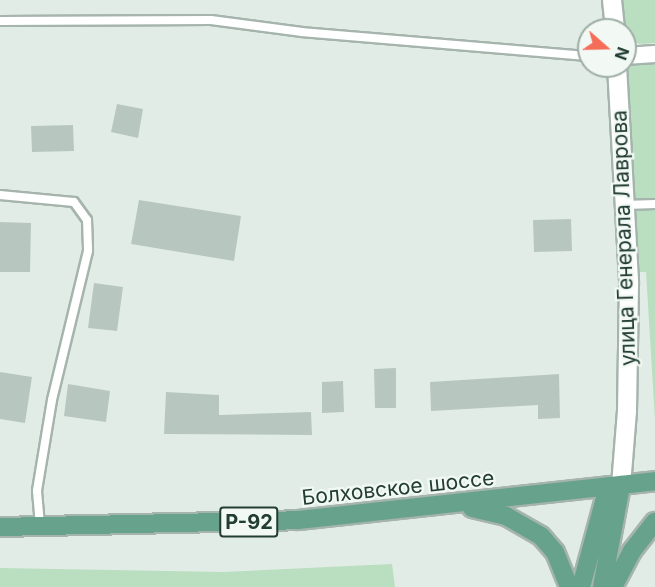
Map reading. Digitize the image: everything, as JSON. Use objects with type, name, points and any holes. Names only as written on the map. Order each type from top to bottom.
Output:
[{"type":"main road","name":"Болховское шоссе","points":[[0,527],[298,520],[458,505],[655,481]]},
{"type":"main road","points":[[580,587],[614,486]]},
{"type":"main road","points":[[602,587],[614,486]]},
{"type":"main road","points":[[458,505],[525,524],[555,552],[569,587]]},
{"type":"main road","points":[[613,587],[632,551],[655,522]]},
{"type":"street","points":[[612,0],[614,18]]},
{"type":"street","points":[[637,55],[655,54]]},
{"type":"street","name":"улица Генерала Лаврова","points":[[614,486],[627,411],[629,284],[618,78]]},
{"type":"lane","points":[[0,21],[210,20],[302,32],[577,55]]},
{"type":"lane","points":[[0,195],[74,202],[87,220],[88,251],[51,400],[37,491],[40,526]]},
{"type":"lane","points":[[625,206],[655,204]]},
{"type":"green space","points":[[621,0],[655,0],[655,43],[637,43],[637,18],[623,18]]},
{"type":"green space","points":[[655,60],[655,420],[646,272],[640,272],[626,78],[637,78],[637,62]]},
{"type":"green space","points":[[392,564],[395,587],[0,587],[0,568],[224,572]]},
{"type":"building","points":[[117,104],[143,109],[138,138],[111,132]]},
{"type":"building","points":[[73,125],[74,151],[32,152],[31,126]]},
{"type":"building","points":[[139,200],[241,216],[234,261],[131,244]]},
{"type":"building","points":[[571,219],[572,251],[534,252],[533,220]]},
{"type":"building","points":[[0,222],[31,223],[30,272],[0,272]]},
{"type":"building","points":[[94,283],[123,287],[117,331],[88,328]]},
{"type":"building","points":[[396,368],[396,408],[375,408],[374,369]]},
{"type":"building","points":[[0,372],[32,377],[25,423],[0,419]]},
{"type":"building","points":[[559,374],[560,418],[538,419],[538,405],[431,411],[430,382]]},
{"type":"building","points":[[343,381],[344,412],[322,413],[322,382]]},
{"type":"building","points":[[68,384],[110,391],[106,422],[64,416]]},
{"type":"building","points":[[166,392],[219,395],[219,415],[311,412],[312,435],[164,434]]}]
